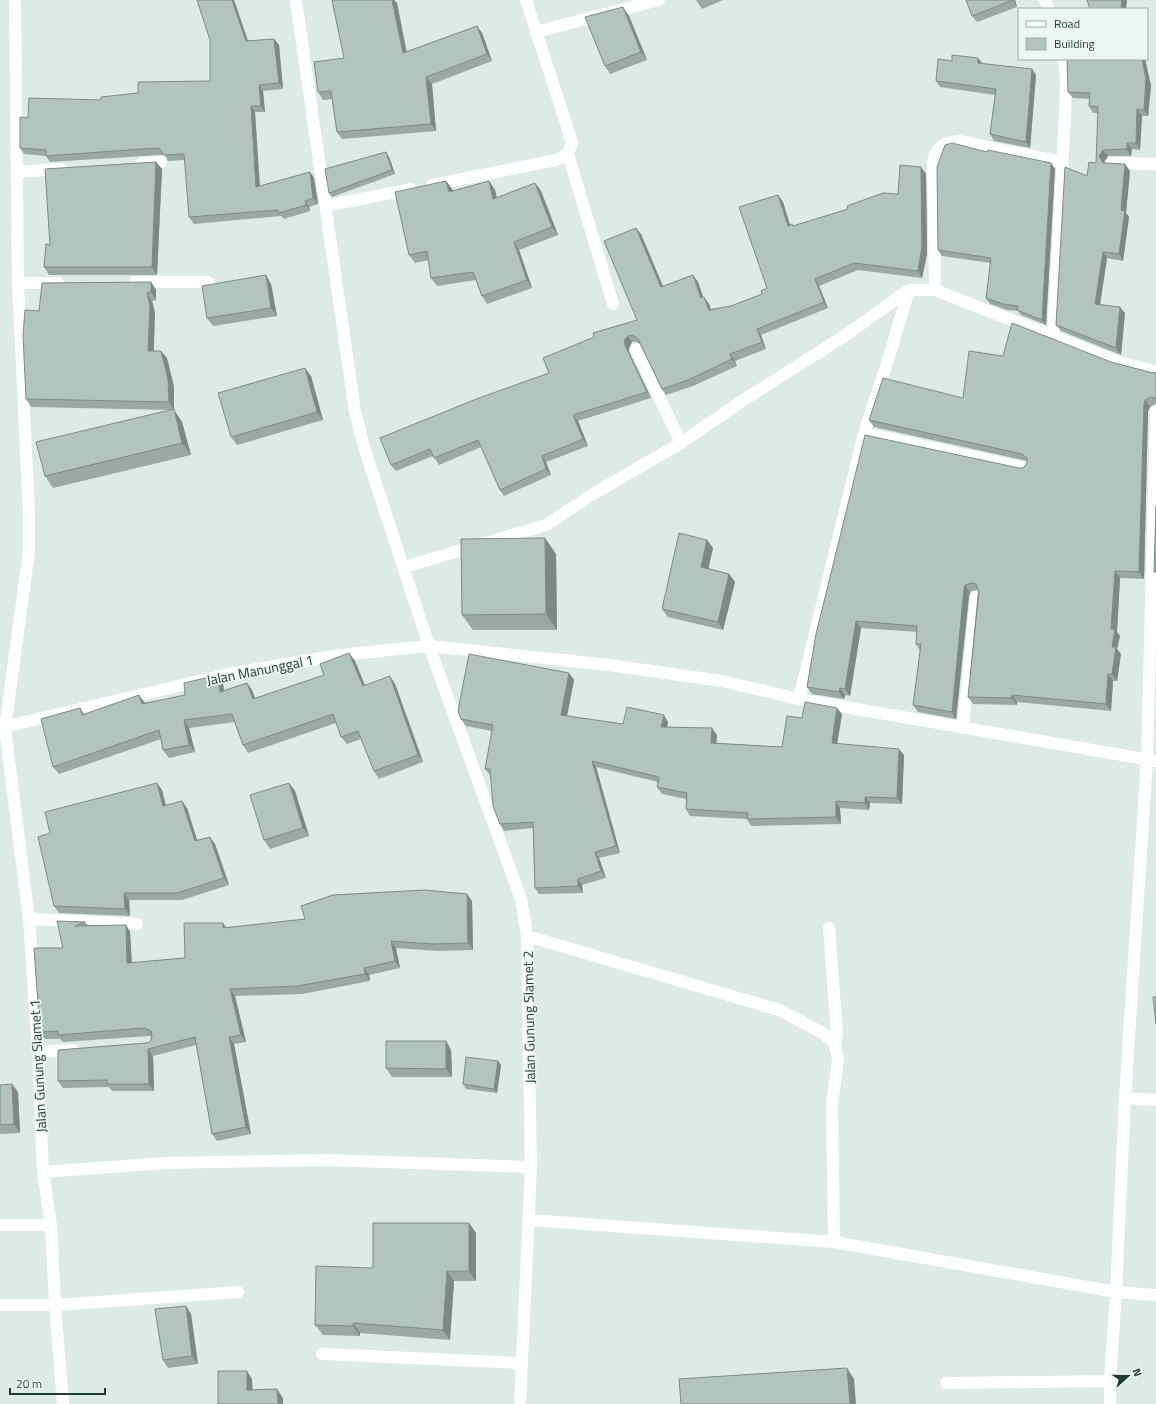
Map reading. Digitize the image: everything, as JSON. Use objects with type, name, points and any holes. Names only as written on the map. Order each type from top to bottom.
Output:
[{"type":"street","name":"Jalan Gunung Slamet 1","points":[[15,0],[18,283],[29,514],[29,551],[2,728],[29,919],[38,1052],[43,1172],[51,1225],[55,1305],[63,1404]]},
{"type":"street","name":"Jalan Gunung Slamet 2","points":[[296,0],[355,412],[364,447],[429,646],[521,899],[527,936],[531,1167],[530,1220],[520,1363],[520,1404]]},
{"type":"street","points":[[526,0],[572,142],[568,154],[613,304]]},
{"type":"street","points":[[536,32],[659,0]]},
{"type":"street","points":[[1053,335],[1066,79],[1064,60]]},
{"type":"street","points":[[935,290],[933,161],[936,151],[943,144],[959,142],[1062,162]]},
{"type":"street","points":[[326,206],[556,160],[568,154]]},
{"type":"street","points":[[131,164],[161,162]]},
{"type":"street","points":[[1111,163],[1156,164]]},
{"type":"street","points":[[17,172],[70,168]]},
{"type":"street","points":[[121,282],[208,282]]},
{"type":"street","points":[[18,283],[73,283]]},
{"type":"street","points":[[800,699],[864,433],[909,290]]},
{"type":"street","points":[[404,567],[546,524],[593,494],[681,443],[742,401],[844,337],[909,290],[935,290],[1119,362],[1156,372]]},
{"type":"street","points":[[636,349],[681,443]]},
{"type":"street","points":[[1110,1404],[1125,1098],[1152,760],[1156,411]]},
{"type":"street","points":[[864,433],[1025,468]]},
{"type":"street","points":[[963,728],[976,597]]},
{"type":"street","name":"Jalan Manunggal 1","points":[[2,728],[233,673],[340,655],[429,646],[608,665],[722,680],[800,699],[1152,760]]},
{"type":"street","points":[[29,919],[137,924]]},
{"type":"street","points":[[829,928],[837,1033],[835,1044],[838,1060],[832,1105],[834,1242]]},
{"type":"street","points":[[527,936],[778,1010],[823,1033],[835,1044]]},
{"type":"street","points":[[38,1052],[83,1049]]},
{"type":"street","points":[[1125,1098],[1156,1100]]},
{"type":"street","points":[[43,1172],[166,1163],[326,1160],[531,1167]]},
{"type":"street","points":[[530,1220],[834,1242],[1116,1292],[1156,1295]]},
{"type":"street","points":[[0,1225],[51,1225]]},
{"type":"street","points":[[0,1305],[55,1305],[238,1292]]},
{"type":"street","points":[[322,1354],[520,1363]]},
{"type":"street","points":[[946,1383],[1110,1380]]},
{"type":"building","points":[[197,0],[232,0],[246,41],[274,39],[279,83],[259,85],[261,106],[251,106],[256,187],[310,172],[313,198],[305,201],[306,205],[279,213],[278,210],[189,217],[184,154],[164,155],[160,149],[156,148],[46,156],[46,150],[20,148],[20,117],[28,118],[29,98],[101,100],[101,97],[138,93],[138,82],[210,81],[210,40]]},
{"type":"building","points":[[332,0],[392,0],[403,53],[477,26],[487,54],[426,77],[431,124],[337,132],[331,91],[318,92],[314,62],[344,58]]},
{"type":"building","points":[[966,0],[1013,0],[972,16]]},
{"type":"building","points":[[1087,0],[1122,0],[1121,8],[1090,8]]},
{"type":"building","points":[[623,7],[641,52],[605,66],[585,17]]},
{"type":"building","points":[[952,55],[978,58],[978,63],[1032,69],[1026,142],[990,134],[996,89],[936,81],[938,59],[952,61]]},
{"type":"building","points":[[1067,60],[1142,60],[1146,79],[1144,110],[1137,109],[1136,143],[1127,143],[1127,149],[1103,150],[1099,156],[1103,163],[1125,164],[1121,210],[1125,211],[1119,254],[1103,252],[1095,304],[1120,307],[1116,348],[1056,325],[1065,167],[1087,176],[1089,162],[1096,163],[1098,107],[1089,106],[1090,93],[1068,92]]},
{"type":"building","points":[[952,143],[987,152],[988,150],[1051,163],[1042,320],[1017,310],[1018,306],[1003,304],[986,298],[991,258],[938,250],[937,167],[945,145]]},
{"type":"building","points":[[386,152],[392,170],[329,193],[325,169]]},
{"type":"building","points":[[156,162],[152,267],[44,267],[46,244],[50,245],[45,169]]},
{"type":"building","points":[[900,165],[921,167],[922,247],[918,271],[854,263],[815,279],[824,302],[757,329],[762,342],[730,354],[732,359],[688,380],[662,389],[638,339],[632,335],[628,336],[624,341],[625,345],[647,392],[573,415],[583,439],[542,456],[546,469],[500,490],[478,440],[434,458],[430,449],[391,465],[380,438],[479,398],[549,373],[543,358],[594,337],[593,333],[637,320],[604,241],[636,228],[661,287],[693,275],[701,298],[704,297],[709,310],[731,306],[762,294],[761,291],[767,288],[739,207],[778,195],[788,226],[792,224],[793,226],[848,209],[847,206],[883,193],[898,194]]},
{"type":"building","points":[[446,181],[449,192],[489,181],[493,199],[535,183],[552,227],[514,242],[527,280],[482,296],[473,272],[431,278],[427,251],[409,255],[395,192]]},
{"type":"building","points":[[266,275],[271,308],[207,318],[202,286]]},
{"type":"building","points":[[151,282],[151,292],[147,293],[150,306],[148,351],[161,351],[168,379],[169,402],[26,399],[23,335],[25,310],[39,311],[42,283]]},
{"type":"building","points":[[1012,323],[1111,362],[1156,373],[1156,399],[1151,397],[1145,400],[1144,404],[1139,572],[1115,571],[1111,629],[1115,629],[1112,647],[1116,647],[1112,674],[1108,674],[1106,704],[1012,695],[1012,698],[968,697],[979,591],[976,584],[971,583],[965,585],[964,589],[952,712],[913,705],[921,644],[916,644],[917,626],[856,621],[845,689],[840,688],[839,692],[807,687],[816,634],[865,435],[1019,468],[1023,468],[1027,463],[1027,458],[1022,454],[869,420],[883,378],[963,398],[969,351],[1003,356]]},
{"type":"building","points":[[305,368],[317,412],[231,437],[218,393]]},
{"type":"building","points":[[174,409],[182,443],[45,476],[36,442]]},
{"type":"building","points":[[1156,506],[1156,572],[1154,572]]},
{"type":"building","points":[[679,533],[707,540],[701,567],[729,574],[718,622],[662,609]]},
{"type":"building","points":[[545,538],[546,614],[462,615],[461,539]]},
{"type":"building","points":[[349,653],[363,686],[390,676],[418,755],[374,771],[358,731],[341,737],[333,714],[243,745],[232,714],[184,720],[189,745],[163,750],[159,730],[53,767],[41,719],[80,708],[82,715],[139,695],[142,704],[185,695],[184,683],[218,675],[220,692],[247,683],[253,699],[324,675],[320,664]]},
{"type":"building","points":[[469,654],[569,673],[561,715],[623,724],[627,707],[664,715],[661,727],[712,728],[711,743],[782,747],[787,716],[802,718],[805,702],[837,708],[832,743],[899,749],[897,798],[865,797],[865,803],[836,801],[836,817],[747,819],[748,813],[686,809],[687,793],[657,787],[659,777],[592,761],[616,846],[595,852],[601,871],[578,879],[578,886],[535,888],[533,822],[500,824],[493,806],[490,769],[485,769],[493,725],[461,719],[458,711]]},
{"type":"building","points":[[157,783],[163,806],[182,801],[195,841],[210,837],[224,878],[177,893],[124,893],[125,909],[54,906],[38,837],[50,833],[45,812]]},
{"type":"building","points":[[289,783],[303,828],[264,840],[250,795]]},
{"type":"building","points":[[425,890],[467,894],[468,943],[433,944],[391,941],[395,961],[364,968],[365,974],[297,986],[230,989],[241,1035],[229,1037],[246,1127],[212,1134],[195,1037],[148,1049],[149,1084],[107,1084],[107,1080],[58,1081],[58,1050],[146,1043],[150,1042],[152,1036],[151,1031],[144,1028],[58,1035],[58,1031],[40,1032],[34,948],[63,948],[57,921],[85,922],[75,926],[126,925],[127,963],[185,958],[184,923],[223,923],[223,928],[305,919],[301,906],[333,895]]},
{"type":"building","points":[[1153,997],[1156,997],[1156,1024]]},
{"type":"building","points":[[386,1041],[446,1041],[446,1069],[386,1068]]},
{"type":"building","points":[[466,1057],[498,1061],[494,1089],[463,1084]]},
{"type":"building","points":[[12,1084],[14,1124],[0,1125],[0,1085]]},
{"type":"building","points":[[373,1223],[469,1223],[469,1271],[447,1271],[443,1330],[353,1323],[353,1326],[315,1325],[316,1266],[373,1268]]},
{"type":"building","points":[[186,1306],[192,1356],[163,1360],[155,1309]]},
{"type":"building","points":[[847,1368],[850,1404],[681,1404],[679,1379]]},
{"type":"building","points":[[218,1371],[247,1371],[247,1390],[277,1389],[278,1404],[218,1404]]}]
